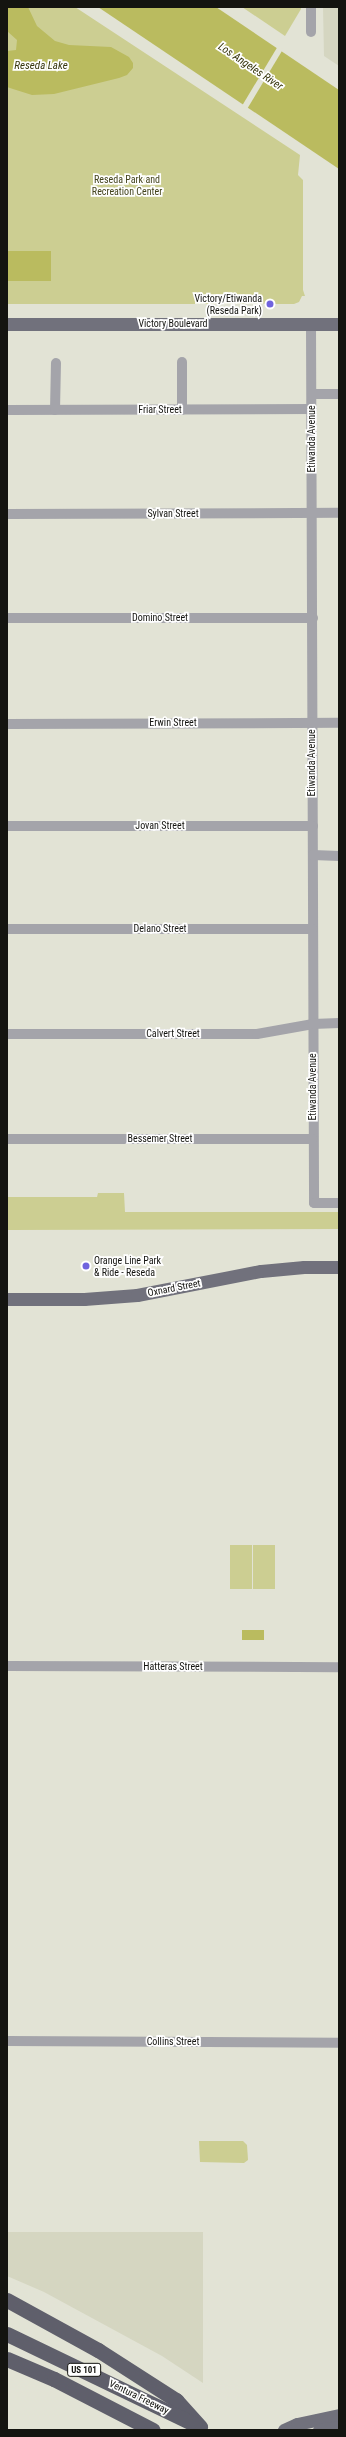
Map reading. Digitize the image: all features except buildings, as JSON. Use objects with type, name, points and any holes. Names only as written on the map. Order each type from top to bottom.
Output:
[{"type":"highway","points":[[7,2300],[98,2350],[176,2400],[203,2428]]},
{"type":"highway","name":"Ventura Freeway","points":[[7,2334],[203,2428]]},
{"type":"highway","name":"US 101","points":[[7,2359],[54,2379],[153,2430]]},
{"type":"main road","name":"Victory Boulevard","points":[[7,324],[339,324]]},
{"type":"main road","name":"Oxnard Street","points":[[7,1299],[84,1299],[130,1296],[268,1270],[339,1267]]},
{"type":"main road","points":[[284,2430],[304,2423],[339,2415]]},
{"type":"main road","points":[[319,2430],[339,2427]]},
{"type":"street","points":[[311,7],[311,32]]},
{"type":"street","name":"Etiwanda Avenue","points":[[311,324],[314,1203],[339,1203]]},
{"type":"street","points":[[182,362],[182,410]]},
{"type":"street","points":[[55,410],[56,363]]},
{"type":"street","points":[[312,394],[339,394]]},
{"type":"street","name":"Friar Street","points":[[7,410],[312,409]]},
{"type":"street","name":"Sylvan Street","points":[[7,514],[339,513]]},
{"type":"street","name":"Domino Street","points":[[7,618],[313,618]]},
{"type":"street","name":"Erwin Street","points":[[7,724],[339,723]]},
{"type":"street","name":"Jovan Street","points":[[7,826],[313,826]]},
{"type":"street","points":[[313,855],[339,856]]},
{"type":"street","name":"Delano Street","points":[[7,929],[313,929]]},
{"type":"street","name":"Calvert Street","points":[[7,1034],[257,1034],[313,1024],[339,1023]]},
{"type":"street","name":"Bessemer Street","points":[[7,1139],[313,1139]]},
{"type":"street","name":"Hatteras Street","points":[[7,1666],[339,1667]]},
{"type":"street","name":"Collins Street","points":[[7,2041],[339,2043]]},
{"type":"shaded area","points":[[323,7],[339,7],[339,66],[324,56]]},
{"type":"shaded area","points":[[7,2232],[203,2232],[203,2383],[162,2356],[44,2292],[7,2276]]},
{"type":"green space","name":"Reseda Park and Recreation Center","points":[[7,7],[75,7],[300,155],[298,175],[303,180],[303,290],[305,296],[302,296],[299,302],[294,304],[7,304]]},
{"type":"green space","points":[[242,7],[301,7],[301,9],[285,36]]},
{"type":"green space","points":[[98,1193],[124,1193],[125,1212],[339,1212],[339,1229],[7,1230],[7,1197],[97,1197]]},
{"type":"green space","points":[[230,1545],[252,1545],[252,1589],[230,1589]]},
{"type":"green space","points":[[253,1545],[275,1545],[275,1589],[253,1589]]},
{"type":"green space","points":[[199,2141],[243,2141],[247,2145],[248,2160],[244,2163],[200,2162]]},
{"type":"water","name":"Reseda Lake","points":[[7,7],[28,7],[37,26],[55,41],[69,45],[111,47],[129,57],[133,63],[133,68],[127,75],[119,78],[54,94],[32,95],[7,87],[7,51],[16,50],[17,40],[7,31]]},
{"type":"water","name":"Los Angeles River","points":[[98,7],[216,7],[339,90],[339,169]]},
{"type":"water","points":[[7,251],[51,251],[51,281],[7,281]]},
{"type":"water","points":[[242,1630],[264,1630],[264,1640],[242,1640]]},
{"type":"pier","points":[[278,46],[283,49],[247,109],[242,106]]},
{"type":"place","name":"Victory/Etiwanda (Reseda Park)","points":[[270,304]]},
{"type":"place","name":"Orange Line Park & Ride - Reseda","points":[[86,1266]]}]
